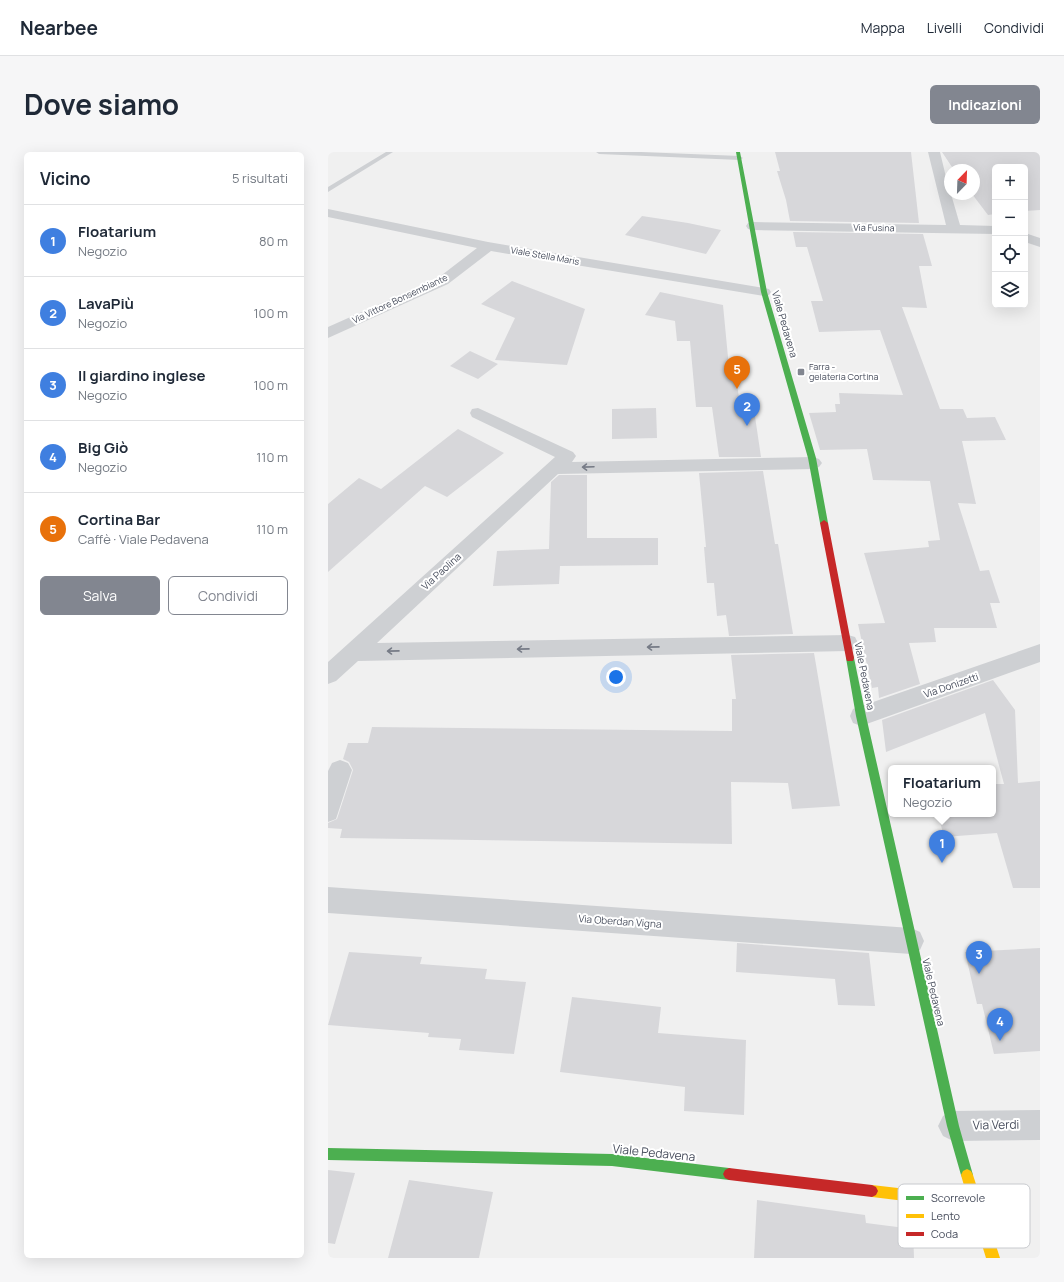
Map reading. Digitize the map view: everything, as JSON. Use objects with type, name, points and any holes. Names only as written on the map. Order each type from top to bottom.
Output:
[{"type":"main road","name":"Viale Pedavena","points":[[739,155],[764,292],[813,463],[861,716],[952,1126],[969,1184]]},
{"type":"main road","name":"Viale Pedavena","points":[[328,1154],[612,1160],[898,1194]]},
{"type":"main road","name":"Viale Pedavena","points":[[990,1248],[993,1258]]},
{"type":"street","points":[[934,152],[954,229]]},
{"type":"street","name":"Viale Stella Maris","points":[[328,213],[488,246],[764,292]]},
{"type":"street","name":"Via Fusina","points":[[753,226],[992,230]]},
{"type":"street","points":[[1028,238],[1040,243]]},
{"type":"street","name":"Via Vittore Bonsembiante","points":[[328,333],[443,281],[488,246]]},
{"type":"street","name":"Via Paolina","points":[[328,675],[567,456],[478,413]]},
{"type":"street","points":[[555,468],[813,463]]},
{"type":"street","points":[[353,652],[848,644]]},
{"type":"street","name":"Via Donizetti","points":[[861,716],[1040,653]]},
{"type":"street","points":[[328,811],[340,770]]},
{"type":"street","name":"Via Oberdan Vigna","points":[[328,900],[911,942]]},
{"type":"street","name":"Via Verdi","points":[[952,1126],[1040,1125]]},
{"type":"lane","points":[[328,190],[390,152]]},
{"type":"lane","points":[[599,152],[739,155]]},
{"type":"building","points":[[775,152],[911,152],[919,223],[790,221],[786,200],[777,171],[780,171]]},
{"type":"building","points":[[942,152],[1040,152],[1040,210],[1028,211],[1028,164],[992,164],[992,214],[988,215],[977,200],[980,200],[980,164],[950,164]]},
{"type":"building","points":[[642,216],[721,230],[706,254],[625,235]]},
{"type":"building","points":[[793,232],[923,234],[932,266],[919,266],[927,308],[902,307],[940,409],[963,409],[967,418],[995,417],[1006,440],[962,441],[976,504],[958,503],[980,571],[989,570],[1000,603],[990,603],[997,628],[934,628],[936,642],[909,643],[920,684],[879,698],[878,687],[872,688],[858,624],[885,623],[864,553],[929,547],[928,541],[940,540],[930,481],[873,480],[867,449],[820,450],[809,413],[836,412],[835,404],[840,404],[839,393],[903,395],[880,330],[819,332],[811,301],[823,301],[807,247],[796,247]]},
{"type":"building","points":[[512,281],[585,309],[567,365],[495,360],[515,318],[481,304]]},
{"type":"building","points":[[660,292],[723,305],[730,378],[736,378],[740,404],[753,403],[761,457],[719,457],[712,407],[696,407],[690,341],[677,341],[675,321],[645,315]]},
{"type":"building","points":[[470,351],[498,364],[478,379],[450,366]]},
{"type":"building","points":[[656,408],[657,438],[612,439],[612,409]]},
{"type":"building","points":[[458,429],[504,453],[447,497],[425,486],[328,572],[328,504],[359,478],[381,489]]},
{"type":"building","points":[[763,471],[775,544],[778,544],[793,634],[729,636],[726,615],[717,616],[714,583],[707,583],[704,547],[706,547],[699,473]]},
{"type":"building","points":[[559,475],[587,475],[587,538],[658,538],[658,565],[560,566],[559,584],[493,586],[497,551],[549,549],[551,482]]},
{"type":"building","points":[[814,653],[840,806],[792,809],[788,783],[731,782],[732,844],[340,838],[342,829],[328,828],[328,823],[337,819],[353,770],[349,762],[343,759],[348,743],[368,743],[372,727],[732,731],[732,699],[736,699],[731,655]]},
{"type":"building","points":[[993,680],[1015,710],[1018,783],[1040,781],[1040,888],[1013,888],[997,833],[944,837],[939,817],[996,817],[996,784],[1004,784],[985,713],[886,752],[882,720]]},
{"type":"building","points":[[737,943],[869,953],[875,1006],[838,1005],[835,979],[736,972]]},
{"type":"building","points":[[1040,948],[1040,1051],[994,1054],[982,1004],[977,1004],[965,952]]},
{"type":"building","points":[[349,952],[422,957],[420,964],[487,969],[485,979],[526,982],[514,1054],[459,1050],[461,1039],[428,1037],[429,1033],[328,1025]]},
{"type":"building","points":[[572,997],[661,1007],[658,1033],[746,1040],[744,1115],[684,1111],[685,1087],[560,1072]]},
{"type":"building","points":[[328,1170],[355,1173],[335,1244],[328,1243]]},
{"type":"building","points":[[409,1180],[493,1192],[479,1258],[388,1258]]},
{"type":"building","points":[[757,1200],[865,1215],[866,1223],[898,1227],[898,1248],[914,1248],[914,1258],[754,1258]]},
{"type":"traffic: fast","points":[[738,152],[764,292],[812,458],[824,523]]},
{"type":"traffic: fast","points":[[850,658],[861,716],[953,1126],[967,1175]]},
{"type":"traffic: fast","points":[[328,1154],[612,1160],[729,1174]]},
{"type":"traffic: slow","points":[[967,1175],[970,1184]]},
{"type":"traffic: slow","points":[[872,1191],[898,1194]]},
{"type":"traffic: slow","points":[[990,1248],[993,1258]]},
{"type":"traffic: jam","points":[[824,523],[850,658]]},
{"type":"traffic: jam","points":[[729,1174],[872,1191]]},
{"type":"place","name":"Farra - gelateria Cortina","points":[[801,372]]},
{"type":"place","name":"Cortina Bar","points":[[737,389]]},
{"type":"place","name":"LavaPiù","points":[[747,426]]},
{"type":"place","name":"Floatarium","points":[[942,863]]},
{"type":"place","name":"Il giardino inglese","points":[[979,974]]},
{"type":"place","name":"Big Giò","points":[[1000,1041]]}]
